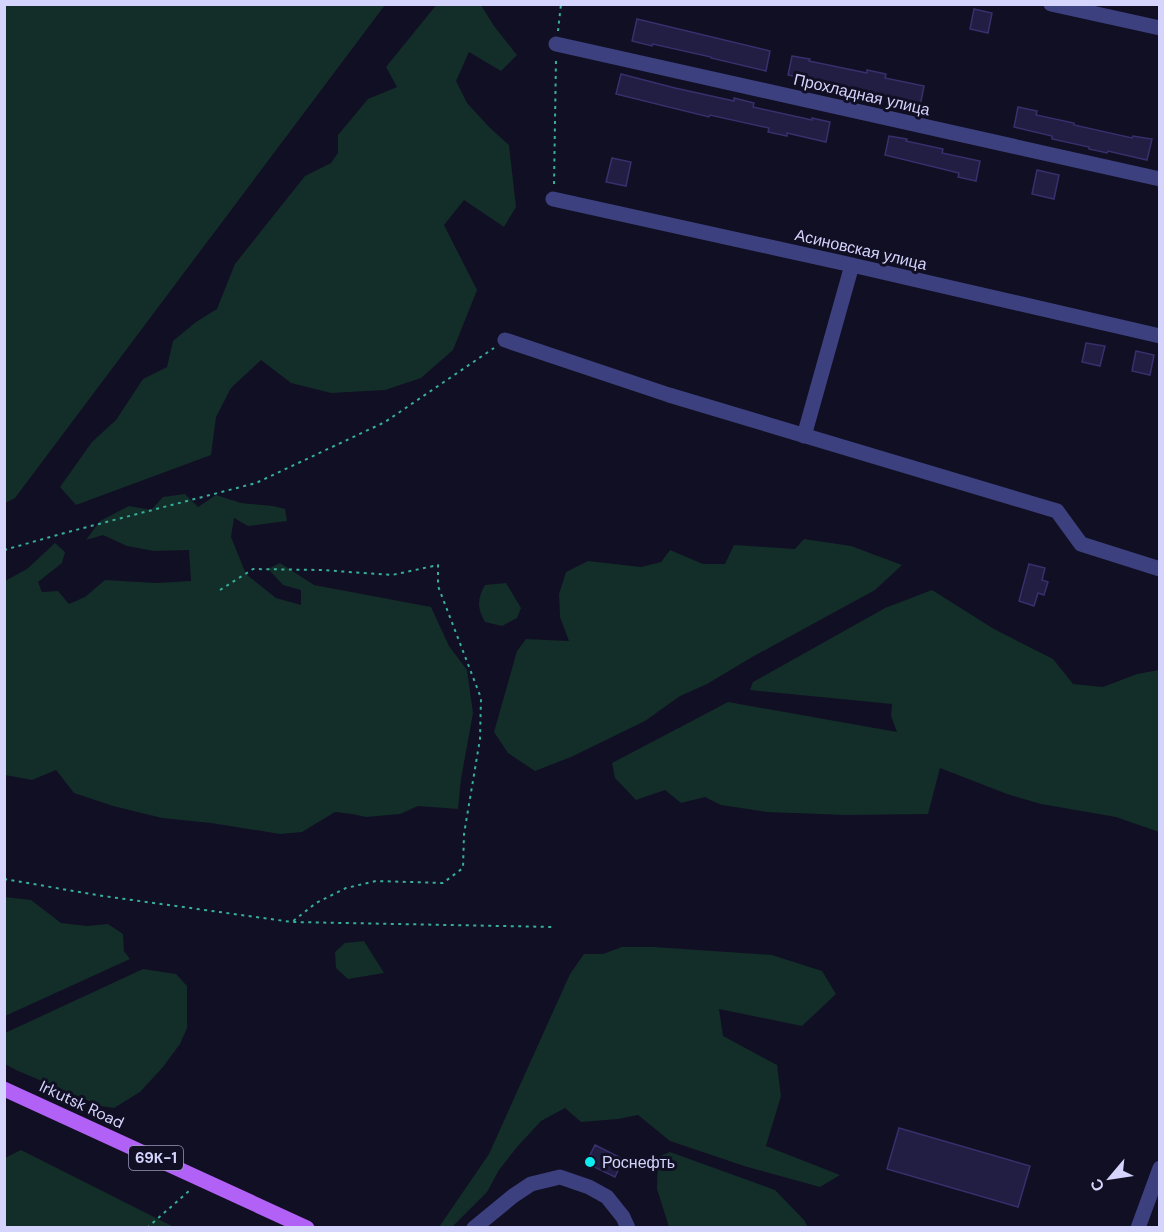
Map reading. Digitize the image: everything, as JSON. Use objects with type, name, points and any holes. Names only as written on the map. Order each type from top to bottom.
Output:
[{"type":"main road","name":"Irkutsk Road","points":[[4,1089],[307,1227]]},
{"type":"street","points":[[1051,4],[1160,28]]},
{"type":"street","name":"Прохладная улица","points":[[556,44],[1160,179]]},
{"type":"street","name":"Асиновская улица","points":[[553,199],[1160,336]]},
{"type":"street","points":[[804,436],[852,265]]},
{"type":"street","points":[[505,340],[669,395],[1057,511],[1081,544],[1160,569]]},
{"type":"street","points":[[1138,1227],[1160,1168]]},
{"type":"street","points":[[474,1227],[531,1184],[560,1177],[589,1187],[607,1197],[628,1227]]},
{"type":"path","points":[[553,199],[556,44],[561,4]]},
{"type":"path","points":[[4,550],[256,483],[385,422],[505,340]]},
{"type":"path","points":[[220,590],[253,569],[322,570],[392,575],[438,565],[438,586],[481,698],[480,739],[464,834],[463,868],[443,883],[376,881],[346,888],[316,903],[292,922]]},
{"type":"path","points":[[4,879],[103,896],[292,922],[554,927]]},
{"type":"path","points":[[147,1227],[203,1180]]},
{"type":"green space","points":[[437,4],[481,5],[517,55],[501,71],[469,52],[456,81],[467,103],[509,145],[516,207],[504,227],[464,200],[444,225],[477,290],[453,350],[421,378],[385,390],[331,393],[291,383],[261,360],[231,388],[216,417],[211,455],[76,505],[60,487],[92,442],[116,420],[143,379],[167,367],[173,341],[196,322],[217,309],[235,264],[305,176],[331,163],[338,153],[338,135],[368,99],[397,87],[386,67]]},
{"type":"green space","points":[[4,5],[385,5],[15,498],[5,503]]},
{"type":"green space","points":[[185,494],[198,507],[216,495],[241,503],[285,509],[287,521],[248,526],[234,518],[231,537],[246,574],[276,598],[301,605],[301,590],[283,585],[268,569],[280,563],[314,585],[431,607],[449,646],[467,670],[473,713],[458,809],[418,806],[400,814],[366,817],[335,812],[302,832],[280,834],[162,818],[113,806],[74,793],[56,770],[32,780],[5,775],[5,581],[27,569],[55,543],[65,552],[62,563],[38,582],[42,592],[58,591],[69,604],[85,597],[105,580],[156,583],[191,581],[189,550],[154,551],[127,546],[103,535],[86,540],[100,521],[129,506],[151,510],[163,497]]},
{"type":"green space","points":[[804,539],[851,546],[902,565],[875,590],[707,684],[680,696],[645,721],[571,757],[535,771],[508,753],[494,732],[517,651],[526,639],[569,641],[560,617],[559,594],[566,572],[588,561],[641,567],[661,562],[670,550],[703,564],[725,564],[734,545],[795,549]]},
{"type":"green space","points":[[506,583],[521,608],[517,618],[502,626],[485,622],[479,604],[485,585]]},
{"type":"green space","points":[[932,590],[994,629],[1053,659],[1073,684],[1103,687],[1137,674],[1159,670],[1159,832],[1116,817],[1041,804],[1007,794],[940,768],[928,814],[846,815],[767,812],[721,805],[705,797],[681,803],[665,790],[636,800],[615,778],[612,763],[728,702],[897,732],[891,716],[892,704],[750,690],[753,682],[885,608]]},
{"type":"green space","points":[[5,897],[31,900],[61,923],[87,926],[108,924],[123,934],[124,951],[130,959],[5,1016]]},
{"type":"green space","points":[[364,941],[384,973],[348,979],[336,968],[335,952],[345,943]]},
{"type":"green space","points":[[622,947],[772,955],[822,971],[836,994],[802,1026],[719,1009],[723,1036],[777,1065],[781,1096],[766,1146],[840,1175],[820,1187],[744,1166],[670,1141],[638,1115],[581,1122],[565,1108],[541,1121],[499,1170],[487,1192],[452,1227],[439,1227],[489,1154],[570,974],[584,954],[603,954]]},
{"type":"green space","points":[[143,969],[176,974],[187,986],[187,1028],[180,1044],[140,1092],[114,1108],[101,1106],[5,1064],[5,1033]]},
{"type":"green space","points":[[21,1150],[174,1227],[5,1227],[5,1158]]},
{"type":"green space","points":[[670,1152],[775,1190],[808,1227],[669,1227],[657,1189],[658,1157]]},
{"type":"building","points":[[974,9],[992,13],[988,33],[970,29]]},
{"type":"building","points":[[637,19],[770,51],[766,71],[632,41]]},
{"type":"building","points":[[792,56],[867,73],[867,70],[886,74],[885,78],[924,86],[920,106],[901,102],[902,99],[825,85],[826,83],[788,75]]},
{"type":"building","points":[[621,74],[734,101],[734,98],[754,103],[753,107],[830,122],[826,142],[787,133],[787,136],[768,132],[769,128],[710,115],[709,117],[616,94]]},
{"type":"building","points":[[1018,107],[1037,111],[1036,115],[1074,123],[1074,125],[1132,138],[1133,136],[1152,139],[1147,160],[1089,149],[1089,147],[1052,139],[1052,136],[1014,127]]},
{"type":"building","points":[[889,136],[943,149],[942,153],[980,161],[976,181],[958,177],[959,173],[885,155]]},
{"type":"building","points":[[612,158],[631,162],[626,186],[606,182]]},
{"type":"building","points":[[1037,170],[1059,175],[1054,199],[1032,194]]},
{"type":"building","points":[[1086,343],[1105,346],[1100,366],[1082,362]]},
{"type":"building","points":[[1136,351],[1154,355],[1150,375],[1132,371]]},
{"type":"building","points":[[1029,564],[1045,568],[1042,580],[1048,582],[1044,595],[1038,593],[1034,606],[1019,601]]},
{"type":"building","points":[[899,1128],[1030,1166],[1018,1207],[887,1169]]},
{"type":"building","points":[[595,1145],[623,1159],[615,1177],[586,1163]]},
{"type":"place","name":"Роснефть","points":[[590,1162]]}]
